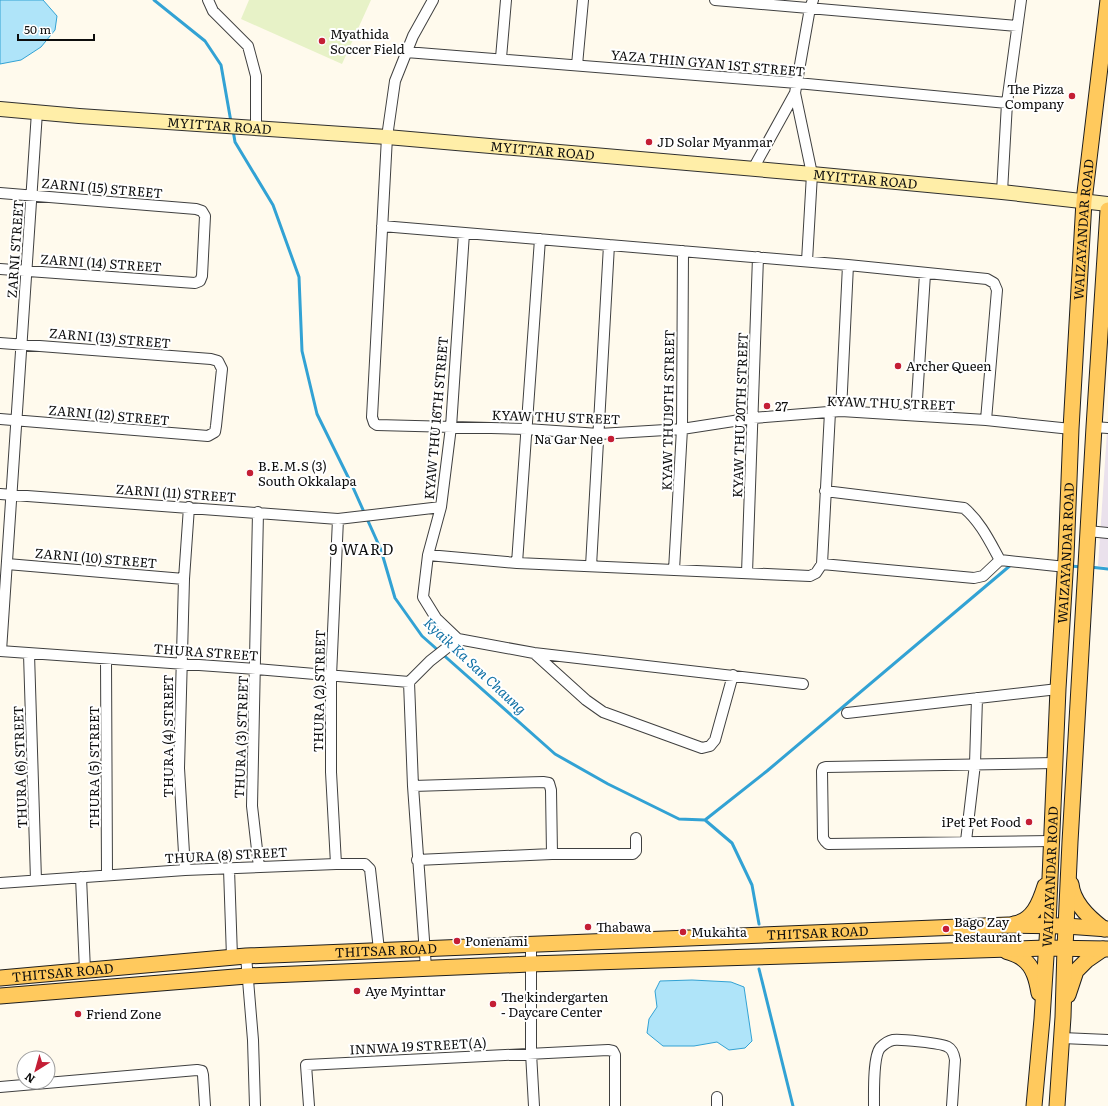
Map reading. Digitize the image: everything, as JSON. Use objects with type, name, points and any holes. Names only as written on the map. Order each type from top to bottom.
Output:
[{"type":"main road","name":"WAIZAYANDAR ROAD","points":[[1034,1106],[1042,1019],[1048,925],[1054,763],[1066,567],[1071,429],[1084,201],[1108,0]]},
{"type":"main road","name":"MYITTAR ROAD","points":[[0,109],[387,137],[812,174],[1002,192],[1108,204]]},
{"type":"main road","name":"WAIZAYANDAR ROAD","points":[[1057,1106],[1063,1017],[1064,948],[1088,531],[1101,427],[1108,210]]},
{"type":"main road","points":[[1060,649],[1081,651]]},
{"type":"main road","points":[[1008,925],[1019,924],[1034,913],[1041,899],[1050,868]]},
{"type":"main road","points":[[1069,868],[1072,891],[1079,906],[1091,920],[1106,929]]},
{"type":"main road","name":"THITSAR ROAD","points":[[0,978],[239,956],[1008,925],[1048,925],[1106,929]]},
{"type":"main road","name":"THITSAR ROAD","points":[[0,996],[247,976],[426,968],[1046,948],[1106,949]]},
{"type":"main road","points":[[1063,1017],[1076,971],[1087,960],[1106,949]]},
{"type":"main road","points":[[1003,950],[1023,958],[1029,965],[1037,980],[1042,1019]]},
{"type":"street","points":[[208,0],[213,11],[248,46],[256,76],[256,128]]},
{"type":"street","name":"KYAW THU STREET","points":[[433,0],[413,36],[395,81],[387,137],[372,417],[374,423],[377,425],[527,429],[599,434],[682,429],[753,418],[841,411],[986,420],[1071,429]]},
{"type":"street","points":[[501,58],[506,0]]},
{"type":"street","points":[[577,65],[583,0]]},
{"type":"street","points":[[714,0],[812,4],[1017,26]]},
{"type":"street","points":[[1002,192],[1007,103],[1021,0]]},
{"type":"street","points":[[753,169],[796,88],[812,4]]},
{"type":"street","name":"YAZA THIN GYAN 1ST STREET","points":[[406,52],[501,58],[577,65],[796,88],[1007,103]]},
{"type":"street","points":[[796,88],[812,174],[807,261]]},
{"type":"street","name":"ZARNI STREET","points":[[0,651],[4,568],[22,344],[37,112]]},
{"type":"street","name":"ZARNI (15) STREET","points":[[0,193],[196,209],[202,211],[205,216],[202,276],[200,281]]},
{"type":"street","points":[[382,226],[807,261],[986,279],[994,283],[997,290],[986,420]]},
{"type":"street","name":"KYAW THU 16TH STREET","points":[[458,639],[436,618],[423,597],[428,556],[441,507],[451,427],[464,232]]},
{"type":"street","points":[[517,563],[540,239]]},
{"type":"street","points":[[591,566],[609,245]]},
{"type":"street","name":"KYAW THU19TH STREET","points":[[674,570],[682,429],[683,251]]},
{"type":"street","name":"KYAW THU 20TH STREET","points":[[747,573],[758,257]]},
{"type":"street","points":[[841,411],[848,265]]},
{"type":"street","name":"ZARNI (14) STREET","points":[[0,269],[195,283],[200,281]]},
{"type":"street","points":[[916,415],[925,274]]},
{"type":"street","name":"ZARNI (13) STREET","points":[[0,343],[218,361],[222,369],[215,432]]},
{"type":"street","points":[[428,556],[517,563],[810,576],[816,573],[822,564],[830,412]]},
{"type":"street","name":"ZARNI (12) STREET","points":[[0,419],[208,436],[215,432]]},
{"type":"street","points":[[825,491],[964,508],[970,513],[983,531],[1000,560]]},
{"type":"street","name":"ZARNI (11) STREET","points":[[0,494],[338,519],[377,513],[441,507]]},
{"type":"street","name":"THURA (4) STREET","points":[[185,870],[179,768],[184,579],[189,507]]},
{"type":"street","name":"THURA (3) STREET","points":[[258,512],[256,669],[252,806],[260,867]]},
{"type":"street","name":"THURA (2) STREET","points":[[336,864],[331,772],[331,676],[338,519]]},
{"type":"street","points":[[1088,531],[1108,533]]},
{"type":"street","points":[[822,564],[974,578],[983,576],[1000,560],[1066,567]]},
{"type":"street","name":"ZARNI (10) STREET","points":[[4,568],[184,579]]},
{"type":"street","points":[[426,968],[423,948],[417,860],[409,682],[430,661],[447,647],[458,639],[534,653],[803,684]]},
{"type":"street","name":"THURA STREET","points":[[0,651],[256,669],[409,682]]},
{"type":"street","points":[[534,653],[586,700],[603,712],[702,748],[710,746],[715,740],[733,675]]},
{"type":"street","name":"THURA (6) STREET","points":[[30,654],[36,880]]},
{"type":"street","name":"THURA (5) STREET","points":[[106,659],[108,875]]},
{"type":"street","points":[[847,713],[1058,689]]},
{"type":"street","points":[[966,841],[975,764],[977,698]]},
{"type":"street","points":[[1051,841],[828,844],[823,838],[822,768],[1054,763]]},
{"type":"street","points":[[413,786],[549,783],[551,790],[552,854]]},
{"type":"street","points":[[417,860],[552,854],[633,854],[636,851],[636,838]]},
{"type":"street","name":"THURA (8) STREET","points":[[0,883],[185,870],[365,864],[370,869],[379,950]]},
{"type":"street","points":[[229,869],[239,956],[247,976],[255,1106]]},
{"type":"street","points":[[81,877],[85,971]]},
{"type":"street","points":[[531,945],[531,1053],[534,1106]]},
{"type":"street","points":[[1062,1038],[1108,1040]]},
{"type":"street","points":[[874,1106],[876,1059],[879,1050],[884,1044],[893,1040],[941,1044],[949,1047],[955,1060],[952,1106]]},
{"type":"street","name":"INNWA 19 STREET(A)","points":[[309,1106],[306,1065],[531,1053],[613,1051],[615,1055],[615,1106]]},
{"type":"street","points":[[0,1087],[197,1070],[202,1071],[203,1075],[205,1106]]},
{"type":"shaded area","points":[[1108,417],[1108,567],[1098,566]]},
{"type":"green space","name":"Myathida Soccer Field","points":[[249,0],[371,0],[342,64],[241,19]]},
{"type":"water","points":[[0,0],[43,0],[57,16],[55,30],[41,47],[21,60],[0,64]]},
{"type":"water","points":[[692,980],[731,982],[744,987],[752,1041],[745,1048],[729,1050],[717,1042],[694,1046],[663,1046],[647,1033],[649,1019],[657,1007],[655,991],[660,981]]},
{"type":"waterway","name":"Kyaik Ka San Chaung","points":[[154,0],[205,41],[221,65],[231,122]]},
{"type":"waterway","name":"Kyaik Ka San Chaung","points":[[233,130],[235,142],[273,205],[299,277],[302,351],[317,414],[351,483],[381,550],[395,598],[422,636],[555,754],[608,784],[679,819],[705,820],[732,843],[752,885],[759,924]]},
{"type":"waterway","points":[[705,820],[767,771],[1012,564]]},
{"type":"waterway","points":[[1070,566],[1082,567]]},
{"type":"waterway","points":[[1090,567],[1108,569]]},
{"type":"waterway","name":"Kyaik Ka San Chaung","points":[[759,969],[793,1106]]},
{"type":"place","name":"Myathida Soccer Field","points":[[322,41]]},
{"type":"place","name":"The Pizza Company","points":[[1072,96]]},
{"type":"place","name":"JD Solar Myanmar","points":[[649,142]]},
{"type":"place","name":"Archer Queen","points":[[898,366]]},
{"type":"place","name":"27","points":[[767,406]]},
{"type":"place","name":"Na Gar Nee","points":[[611,439]]},
{"type":"place","name":"B.E.M.S (3) South Okkalapa","points":[[250,473]]},
{"type":"place","name":"iPet Pet Food","points":[[1029,822]]},
{"type":"place","name":"Thabawa","points":[[588,927]]},
{"type":"place","name":"Bago Zay Restaurant","points":[[946,929]]},
{"type":"place","name":"Mukahta","points":[[683,932]]},
{"type":"place","name":"Ponenami","points":[[457,941]]},
{"type":"place","name":"Aye Myinttar","points":[[357,991]]},
{"type":"place","name":"The kindergarten - Daycare Center","points":[[493,1004]]},
{"type":"place","name":"Friend Zone","points":[[78,1014]]},
{"type":"district","name":"9 WARD","points":[[362,550]]}]
